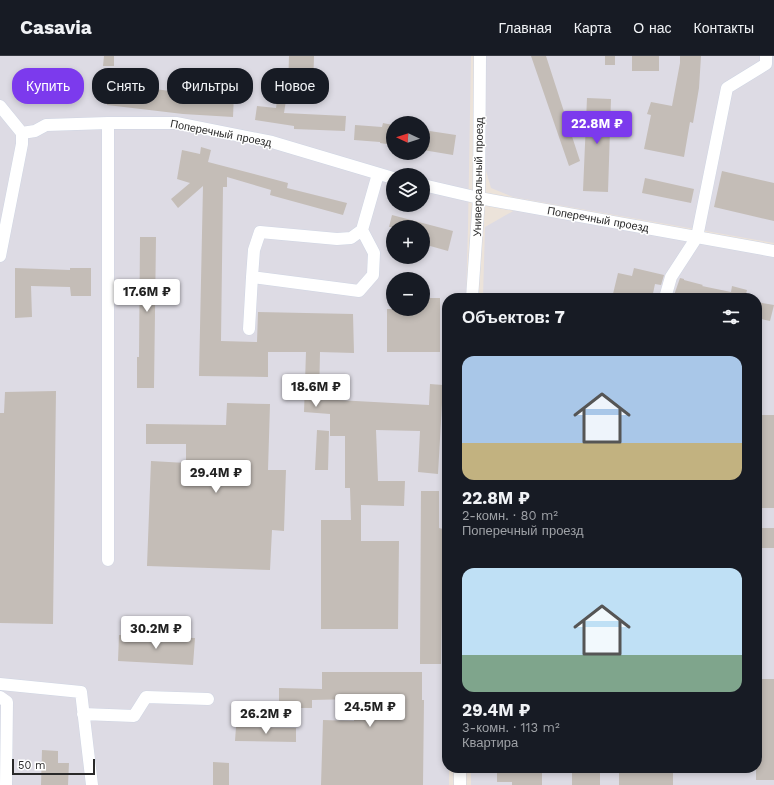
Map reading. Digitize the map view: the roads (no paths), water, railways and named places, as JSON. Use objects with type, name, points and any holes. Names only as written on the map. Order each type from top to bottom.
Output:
[{"type":"street","name":"Универсальный проезд","points":[[472,293],[479,198],[480,56]]},
{"type":"street","points":[[666,293],[671,277],[697,237],[727,88],[766,64],[766,56]]},
{"type":"street","points":[[0,106],[22,133],[22,144],[0,256]]},
{"type":"street","points":[[108,123],[108,560]]},
{"type":"street","name":"Поперечный проезд","points":[[22,133],[35,131],[46,125],[176,123],[272,142],[386,176]]},
{"type":"street","points":[[249,328],[254,250],[260,232],[337,239],[351,238],[362,230],[378,174]]},
{"type":"street","name":"Поперечный проезд","points":[[430,187],[479,198],[774,251]]},
{"type":"street","points":[[252,277],[359,291],[373,275],[374,253],[362,230]]},
{"type":"street","points":[[0,684],[81,692],[92,785]]},
{"type":"street","points":[[0,697],[7,702],[6,785]]},
{"type":"street","points":[[83,714],[134,716],[146,697],[208,699]]},
{"type":"street","points":[[460,773],[460,785]]}]
